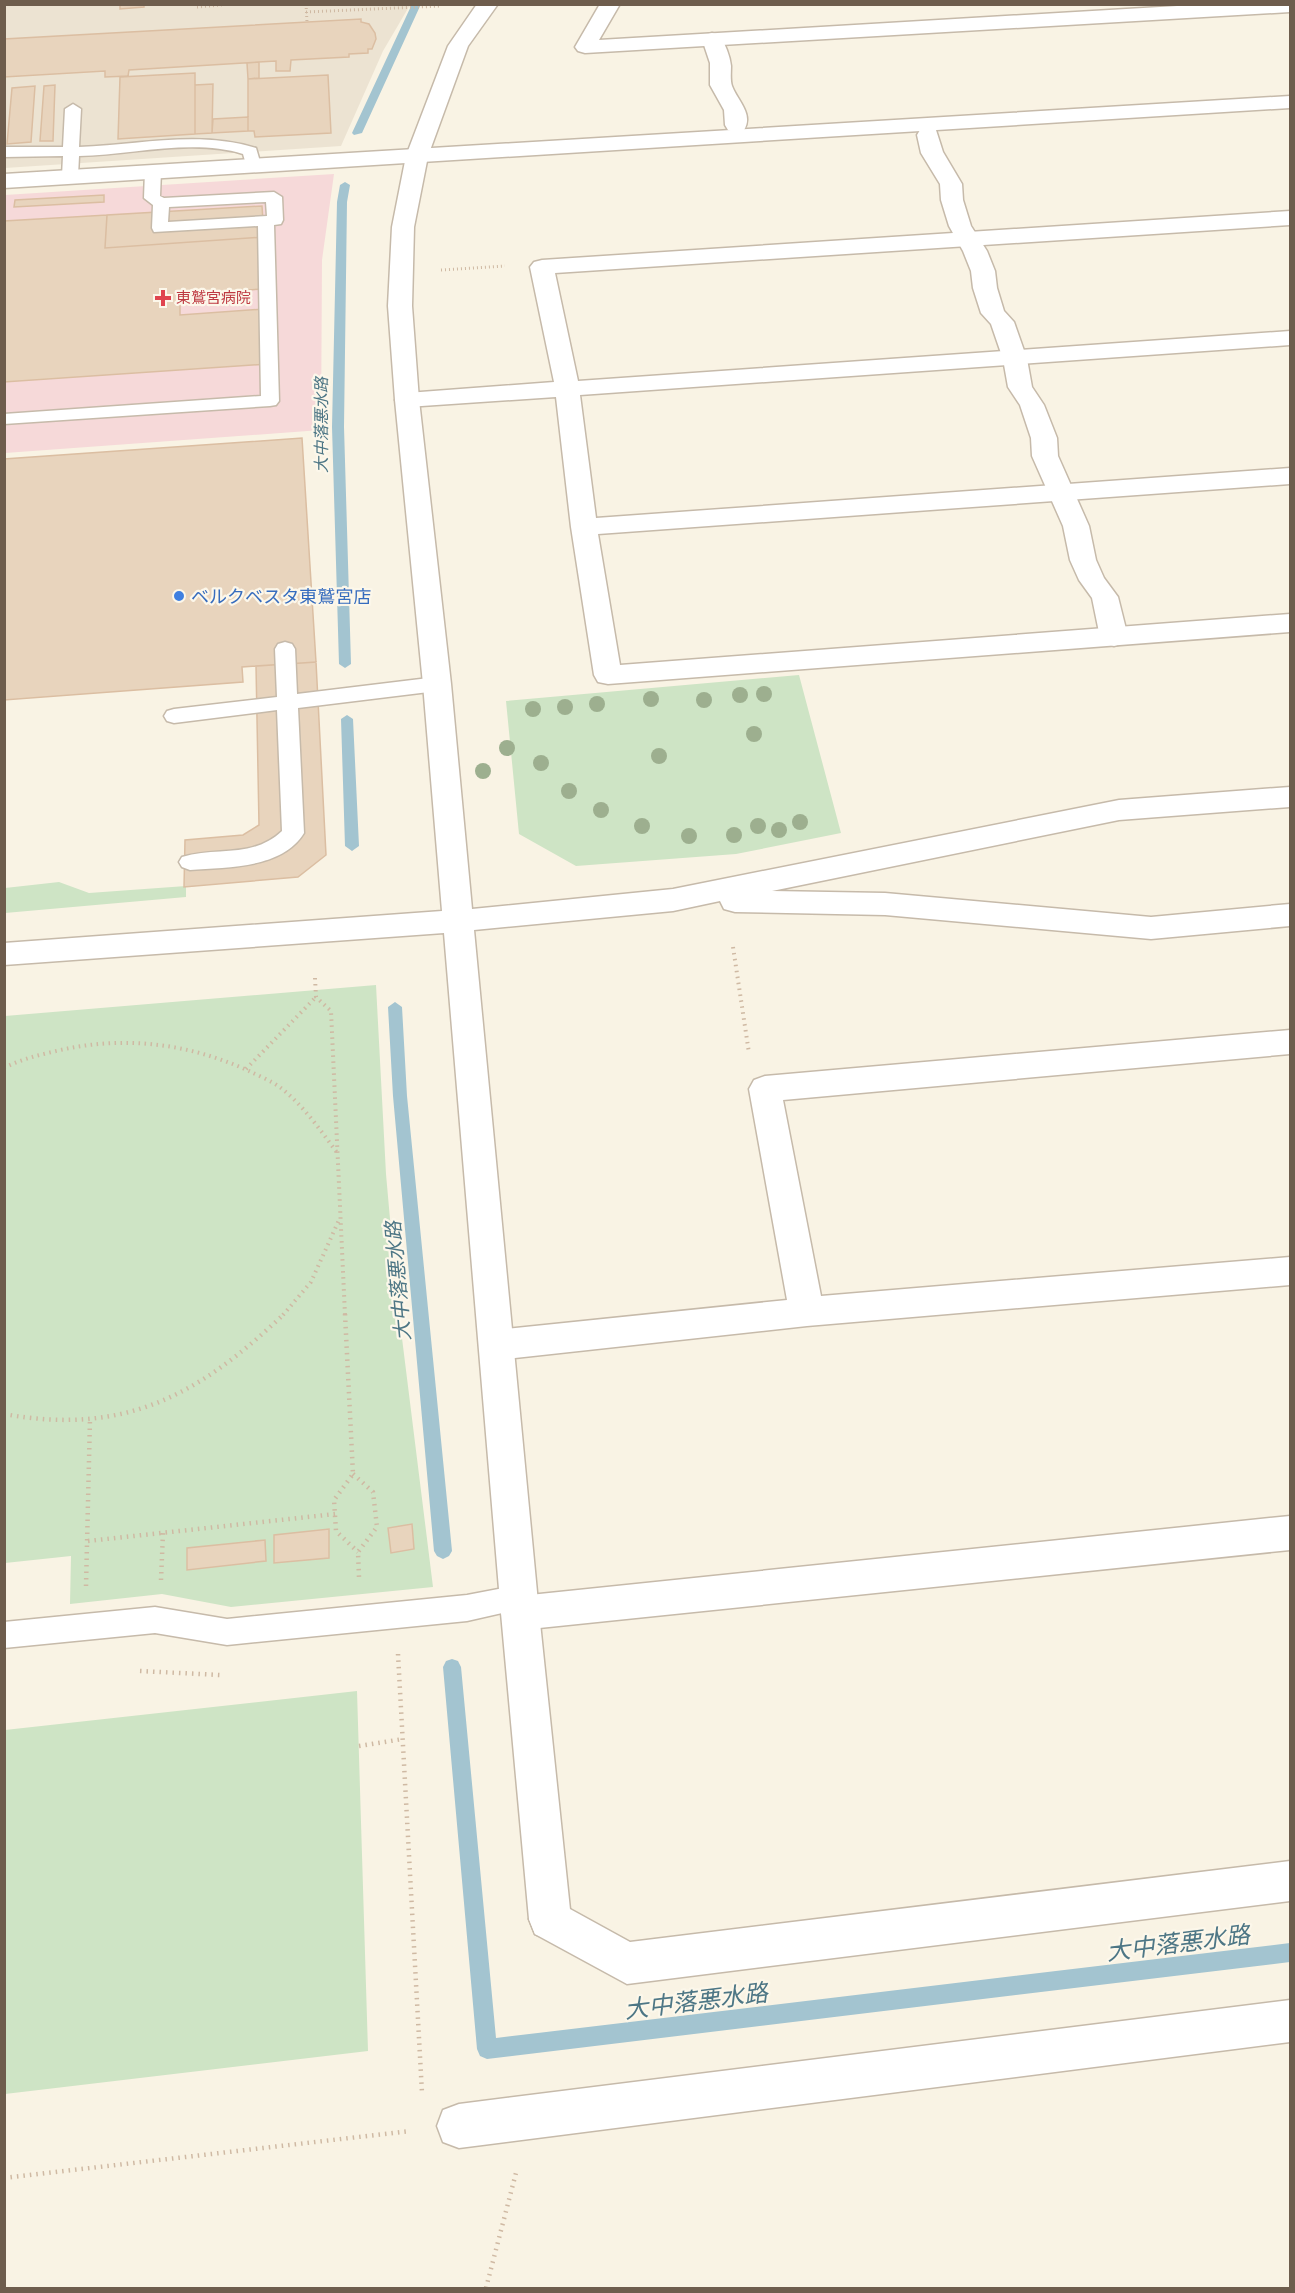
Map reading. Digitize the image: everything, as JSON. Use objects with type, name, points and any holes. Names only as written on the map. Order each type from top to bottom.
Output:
[{"type":"street","points":[[488,4],[458,46],[417,156],[403,227],[400,306],[407,400],[437,684],[519,1606],[550,1919],[627,1963],[1290,1881]]},
{"type":"street","points":[[610,4],[585,47],[1290,6]]},
{"type":"street","points":[[712,39],[720,63],[721,85],[735,110],[736,125]]},
{"type":"street","points":[[4,181],[1290,102]]},
{"type":"street","points":[[928,135],[932,153],[944,169],[951,184],[952,200],[966,239],[975,251],[983,272],[985,288],[993,313],[1002,322],[1020,387],[1032,405],[1044,438],[1045,456],[1076,526],[1083,560],[1092,580],[1105,597],[1114,636]]},
{"type":"street","points":[[1290,218],[542,267],[567,387],[584,526],[608,675],[1290,623]]},
{"type":"street","points":[[407,400],[1290,338]]},
{"type":"street","points":[[584,526],[1290,476]]},
{"type":"street","points":[[4,954],[458,921],[673,900],[1119,810],[1290,797]]},
{"type":"street","points":[[673,900],[885,904],[1151,928],[1290,915]]},
{"type":"street","points":[[807,1312],[765,1089],[1290,1041]]},
{"type":"street","points":[[497,1345],[807,1312],[1289,1276]]},
{"type":"street","points":[[519,1606],[1290,1533]]},
{"type":"street","points":[[442,2128],[1290,2021]]},
{"type":"lane","points":[[70,176],[73,109]]},
{"type":"lane","points":[[4,152],[205,144],[238,145],[250,151],[253,165]]},
{"type":"lane","points":[[153,171],[152,198],[161,203],[274,197],[275,220],[160,228],[161,203]]},
{"type":"lane","points":[[4,419],[270,401],[266,221]]},
{"type":"lane","points":[[190,862],[250,857],[279,846],[293,833],[285,649]]},
{"type":"lane","points":[[174,716],[437,684]]},
{"type":"lane","points":[[4,1635],[154,1620],[227,1632],[467,1608],[519,1606]]},
{"type":"path","points":[[196,7],[232,4]]},
{"type":"path","points":[[306,4],[307,22]]},
{"type":"path","points":[[306,12],[442,6]]},
{"type":"path","points":[[441,270],[516,265],[542,267]]},
{"type":"path","points":[[732,947],[751,1067],[765,1089]]},
{"type":"path","points":[[315,978],[316,997],[331,1011],[353,1474],[334,1500],[336,1531],[358,1552]]},
{"type":"path","points":[[246,1070],[316,997]]},
{"type":"path","points":[[4,1068],[57,1050],[107,1042],[147,1043],[190,1049],[246,1070],[280,1088],[309,1117],[339,1154]]},
{"type":"path","points":[[4,1414],[53,1420],[90,1419],[150,1407],[199,1384],[242,1352],[278,1320],[306,1290],[325,1259],[340,1218]]},
{"type":"path","points":[[85,1627],[90,1419]]},
{"type":"path","points":[[353,1474],[373,1492],[377,1527],[358,1552],[359,1580],[371,1578]]},
{"type":"path","points":[[88,1541],[335,1514]]},
{"type":"path","points":[[161,1584],[163,1533]]},
{"type":"path","points":[[4,2178],[442,2128],[403,1739],[398,1653]]},
{"type":"path","points":[[359,1746],[403,1739]]},
{"type":"path","points":[[486,2289],[531,2116]]},
{"type":"shaded area","points":[[5,5],[410,5],[383,51],[341,146],[5,168]]},
{"type":"shaded area","name":"東鷲宮病院","points":[[334,174],[322,260],[321,430],[5,453],[5,195]]},
{"type":"green space","points":[[799,675],[841,833],[736,854],[576,866],[519,834],[506,701]]},
{"type":"green space","points":[[59,882],[89,893],[186,886],[186,897],[5,913],[5,888]]},
{"type":"green space","points":[[376,985],[386,1174],[397,1298],[433,1587],[231,1607],[162,1594],[70,1604],[71,1556],[5,1563],[5,1016]]},
{"type":"green space","points":[[357,1691],[368,2051],[5,2094],[5,1730]]},
{"type":"building","points":[[120,4],[144,4],[144,7],[120,9]]},
{"type":"building","points":[[361,19],[361,22],[369,24],[375,33],[376,39],[372,49],[368,49],[368,53],[349,54],[349,57],[291,60],[290,71],[276,71],[276,61],[129,70],[128,76],[105,77],[105,71],[4,77],[4,39]]},
{"type":"building","points":[[259,62],[259,78],[248,79],[247,63]]},
{"type":"building","points":[[195,73],[195,134],[118,139],[120,77]]},
{"type":"building","points":[[328,75],[331,133],[255,137],[254,131],[248,131],[248,79]]},
{"type":"building","points":[[213,84],[212,133],[195,134],[195,85]]},
{"type":"building","points":[[55,85],[53,141],[40,141],[44,86]]},
{"type":"building","points":[[35,86],[31,142],[7,144],[12,88]]},
{"type":"building","points":[[248,117],[248,131],[212,133],[213,119]]},
{"type":"building","points":[[104,195],[104,202],[14,207],[15,200]]},
{"type":"building","points":[[262,206],[264,237],[105,248],[107,215]]},
{"type":"building","points":[[107,215],[105,248],[264,237],[264,289],[180,294],[180,315],[264,309],[267,364],[4,382],[4,221]]},
{"type":"building","points":[[302,438],[316,662],[242,667],[243,682],[4,700],[4,459]]},
{"type":"building","points":[[316,662],[326,855],[298,877],[184,887],[185,840],[243,835],[259,825],[256,666]]},
{"type":"building","points":[[412,1524],[414,1549],[391,1553],[388,1528]]},
{"type":"building","points":[[329,1529],[329,1558],[274,1563],[274,1535]]},
{"type":"building","points":[[265,1540],[266,1561],[187,1570],[187,1548]]},
{"type":"waterway","name":"大中落悪水路","points":[[357,133],[417,4]]},
{"type":"waterway","name":"大中落悪水路","points":[[345,185],[342,202],[338,427],[345,664]]},
{"type":"waterway","name":"大中落悪水路","points":[[347,719],[352,846]]},
{"type":"waterway","name":"大中落悪水路","points":[[395,1007],[400,1096],[443,1551]]},
{"type":"waterway","name":"大中落悪水路","points":[[452,1667],[487,2049],[1290,1953]]},
{"type":"place","name":"東鷲宮病院","points":[[163,298]]},
{"type":"place","name":"ベルクベスタ東鷲宮店","points":[[179,596]]}]
